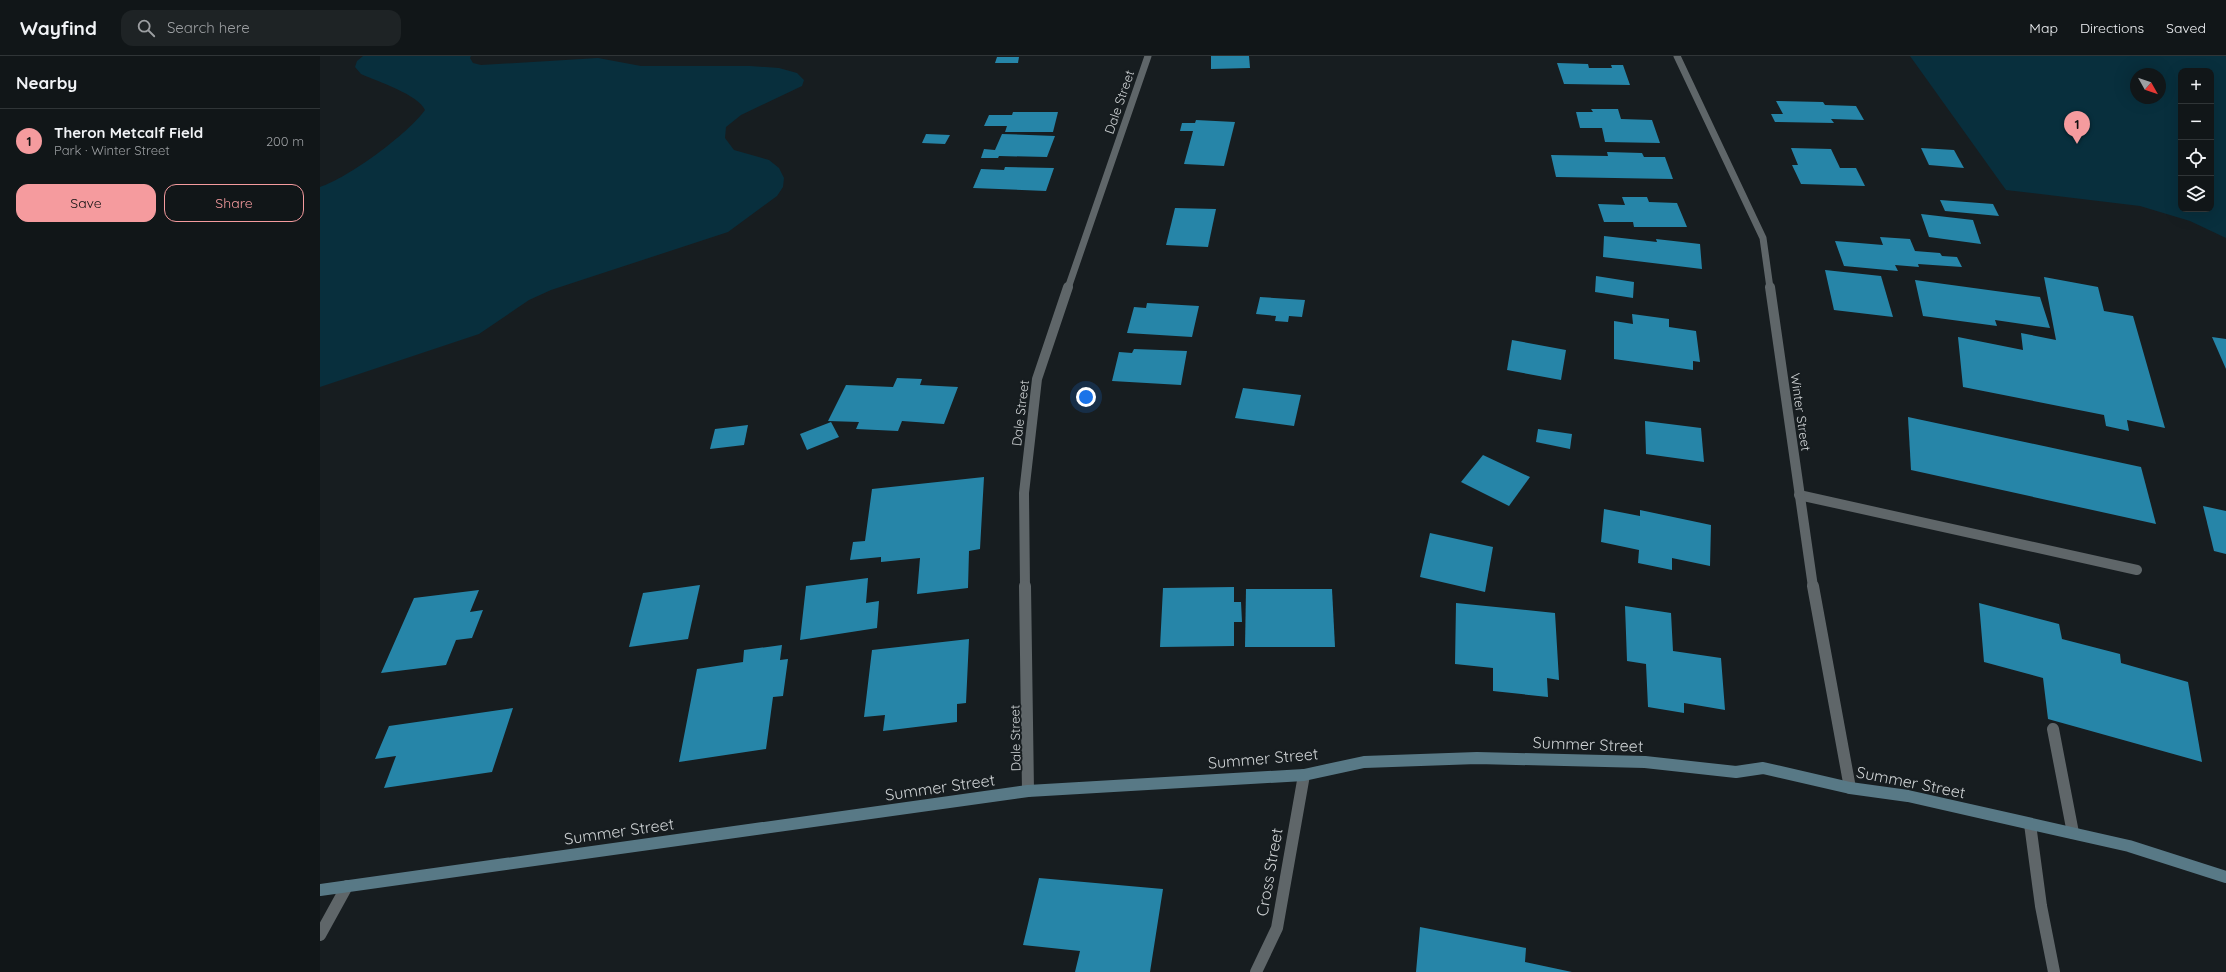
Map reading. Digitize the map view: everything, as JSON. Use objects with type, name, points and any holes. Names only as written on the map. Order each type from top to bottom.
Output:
[{"type":"main road","name":"Summer Street","points":[[320,890],[1028,791],[1304,774],[1364,762],[1477,758],[1629,761],[1736,772],[1763,768],[1850,788],[1908,796],[2129,846],[2226,876]]},
{"type":"street","name":"Dale Street","points":[[1028,791],[1024,492],[1037,379],[1148,56]]},
{"type":"street","name":"Winter Street","points":[[1677,56],[1763,238],[1820,632],[1850,788]]},
{"type":"street","points":[[1799,495],[2137,570]]},
{"type":"street","points":[[2053,729],[2073,834]]},
{"type":"street","name":"Cross Street","points":[[1256,972],[1277,928],[1304,774]]},
{"type":"street","points":[[2030,824],[2041,906],[2054,972]]},
{"type":"street","points":[[320,935],[347,886]]},
{"type":"shaded area","points":[[363,56],[471,56],[470,58],[473,63],[481,65],[598,58],[641,66],[750,66],[779,68],[797,73],[804,80],[802,86],[741,115],[726,127],[725,138],[734,150],[769,160],[779,168],[784,178],[783,187],[777,196],[728,232],[551,290],[529,300],[479,334],[320,387],[320,187],[346,175],[392,143],[417,120],[425,110],[415,99],[361,74],[355,67],[357,61]]},
{"type":"shaded area","points":[[1910,56],[2226,56],[2226,238],[2190,221],[2140,206],[2006,190]]},
{"type":"building","points":[[1211,56],[1249,56],[1250,68],[1211,69]]},
{"type":"building","points":[[997,57],[1019,57],[1018,63],[995,63]]},
{"type":"building","points":[[1557,63],[1588,64],[1589,68],[1612,68],[1611,65],[1623,65],[1630,85],[1564,84]]},
{"type":"building","points":[[1776,101],[1823,102],[1825,105],[1856,106],[1864,120],[1831,119],[1834,123],[1775,122],[1771,114],[1783,114]]},
{"type":"building","points":[[1591,109],[1618,109],[1621,119],[1652,120],[1660,143],[1605,142],[1602,128],[1580,128],[1576,112],[1593,112]]},
{"type":"building","points":[[1013,112],[1058,112],[1053,132],[1005,132],[1007,126],[984,126],[989,115],[1012,115]]},
{"type":"building","points":[[1196,120],[1235,122],[1224,166],[1184,164],[1193,131],[1180,131],[1182,123],[1195,123]]},
{"type":"building","points":[[926,134],[950,135],[945,144],[922,143]]},
{"type":"building","points":[[1002,134],[1055,136],[1047,157],[999,156],[998,158],[981,158],[984,149],[995,150]]},
{"type":"building","points":[[1791,148],[1831,149],[1840,168],[1856,168],[1865,186],[1801,184],[1792,165],[1798,165]]},
{"type":"building","points":[[1921,148],[1954,150],[1964,168],[1929,165]]},
{"type":"building","points":[[1607,152],[1642,153],[1644,157],[1665,157],[1673,179],[1556,177],[1551,155],[1608,156]]},
{"type":"building","points":[[1005,167],[1054,168],[1046,191],[973,188],[981,169],[1004,170]]},
{"type":"building","points":[[1622,197],[1647,197],[1649,202],[1677,203],[1687,227],[1634,227],[1633,222],[1604,222],[1598,204],[1625,205]]},
{"type":"building","points":[[1940,200],[1993,204],[1999,216],[1945,211]]},
{"type":"building","points":[[1175,208],[1216,209],[1208,247],[1166,245]]},
{"type":"building","points":[[1921,214],[1973,220],[1981,244],[1929,237]]},
{"type":"building","points":[[1604,236],[1657,242],[1656,239],[1700,244],[1702,269],[1603,257]]},
{"type":"building","points":[[1880,237],[1910,239],[1915,251],[1940,253],[1942,256],[1957,257],[1962,267],[1918,264],[1919,267],[1895,265],[1898,271],[1844,266],[1835,241],[1883,245]]},
{"type":"building","points":[[1825,270],[1881,276],[1893,317],[1834,310]]},
{"type":"building","points":[[1596,276],[1634,282],[1633,298],[1595,292]]},
{"type":"building","points":[[2044,277],[2098,287],[2104,311],[2133,316],[2165,428],[2127,420],[2129,431],[2106,426],[2104,415],[1963,387],[1958,337],[2023,350],[2021,333],[2056,340]]},
{"type":"building","points":[[1915,280],[2040,297],[2050,328],[1995,320],[1997,326],[1923,316]]},
{"type":"building","points":[[1260,297],[1305,300],[1302,317],[1289,316],[1288,322],[1275,321],[1276,316],[1256,314]]},
{"type":"building","points":[[1147,303],[1199,306],[1192,337],[1127,333],[1134,307],[1146,308]]},
{"type":"building","points":[[1632,314],[1669,319],[1669,327],[1696,331],[1700,362],[1693,361],[1693,370],[1614,359],[1614,321],[1633,324]]},
{"type":"building","points":[[2212,337],[2226,339],[2226,369]]},
{"type":"building","points":[[1512,340],[1566,350],[1561,380],[1507,370]]},
{"type":"building","points":[[1134,349],[1187,351],[1181,385],[1112,381],[1119,352],[1132,353]]},
{"type":"building","points":[[897,378],[922,379],[920,385],[958,387],[944,424],[902,421],[898,431],[856,429],[859,422],[828,421],[846,385],[893,387]]},
{"type":"building","points":[[1243,388],[1301,395],[1294,426],[1235,418]]},
{"type":"building","points":[[1908,417],[2141,467],[2156,524],[1911,470]]},
{"type":"building","points":[[1645,421],[1701,428],[1704,462],[1646,454]]},
{"type":"building","points":[[831,422],[839,437],[807,450],[800,434]]},
{"type":"building","points":[[748,425],[744,445],[710,449],[715,429]]},
{"type":"building","points":[[1538,429],[1572,434],[1570,449],[1536,442]]},
{"type":"building","points":[[1483,455],[1530,477],[1509,506],[1461,482]]},
{"type":"building","points":[[984,477],[980,549],[969,551],[968,588],[917,594],[920,558],[881,562],[881,557],[850,560],[853,542],[865,541],[872,489]]},
{"type":"building","points":[[2203,506],[2226,511],[2226,554],[2214,551]]},
{"type":"building","points":[[1604,509],[1640,516],[1640,510],[1711,525],[1710,566],[1672,558],[1672,570],[1638,563],[1639,550],[1601,542]]},
{"type":"building","points":[[1430,533],[1493,547],[1485,592],[1420,577]]},
{"type":"building","points":[[868,578],[866,603],[879,601],[877,628],[800,640],[806,586]]},
{"type":"building","points":[[700,585],[688,639],[629,647],[643,593]]},
{"type":"building","points":[[1234,587],[1234,602],[1241,602],[1242,622],[1234,622],[1234,646],[1160,647],[1163,588]]},
{"type":"building","points":[[1246,589],[1332,589],[1335,647],[1245,647]]},
{"type":"building","points":[[479,590],[470,612],[483,610],[472,638],[456,640],[446,665],[381,673],[414,598]]},
{"type":"building","points":[[1456,603],[1555,613],[1559,680],[1547,678],[1548,697],[1493,691],[1493,668],[1455,664]]},
{"type":"building","points":[[1979,603],[2059,624],[2062,639],[2120,654],[2121,663],[2188,682],[2202,762],[2048,719],[2043,678],[1984,662]]},
{"type":"building","points":[[1625,606],[1671,613],[1673,651],[1721,658],[1725,710],[1684,703],[1684,713],[1648,707],[1646,664],[1627,661]]},
{"type":"building","points":[[969,639],[966,703],[957,704],[957,722],[883,731],[885,715],[864,717],[872,650]]},
{"type":"building","points":[[782,645],[780,660],[788,659],[783,696],[773,697],[766,749],[679,762],[697,669],[743,662],[744,650]]},
{"type":"building","points":[[513,708],[492,772],[384,788],[396,756],[375,759],[389,726]]},
{"type":"building","points":[[1039,878],[1163,889],[1150,972],[1075,972],[1080,951],[1023,945]]},
{"type":"building","points":[[1420,927],[1526,948],[1525,962],[1572,972],[1416,972]]},
{"type":"place","name":"Theron Metcalf Field","points":[[2077,144]]}]
